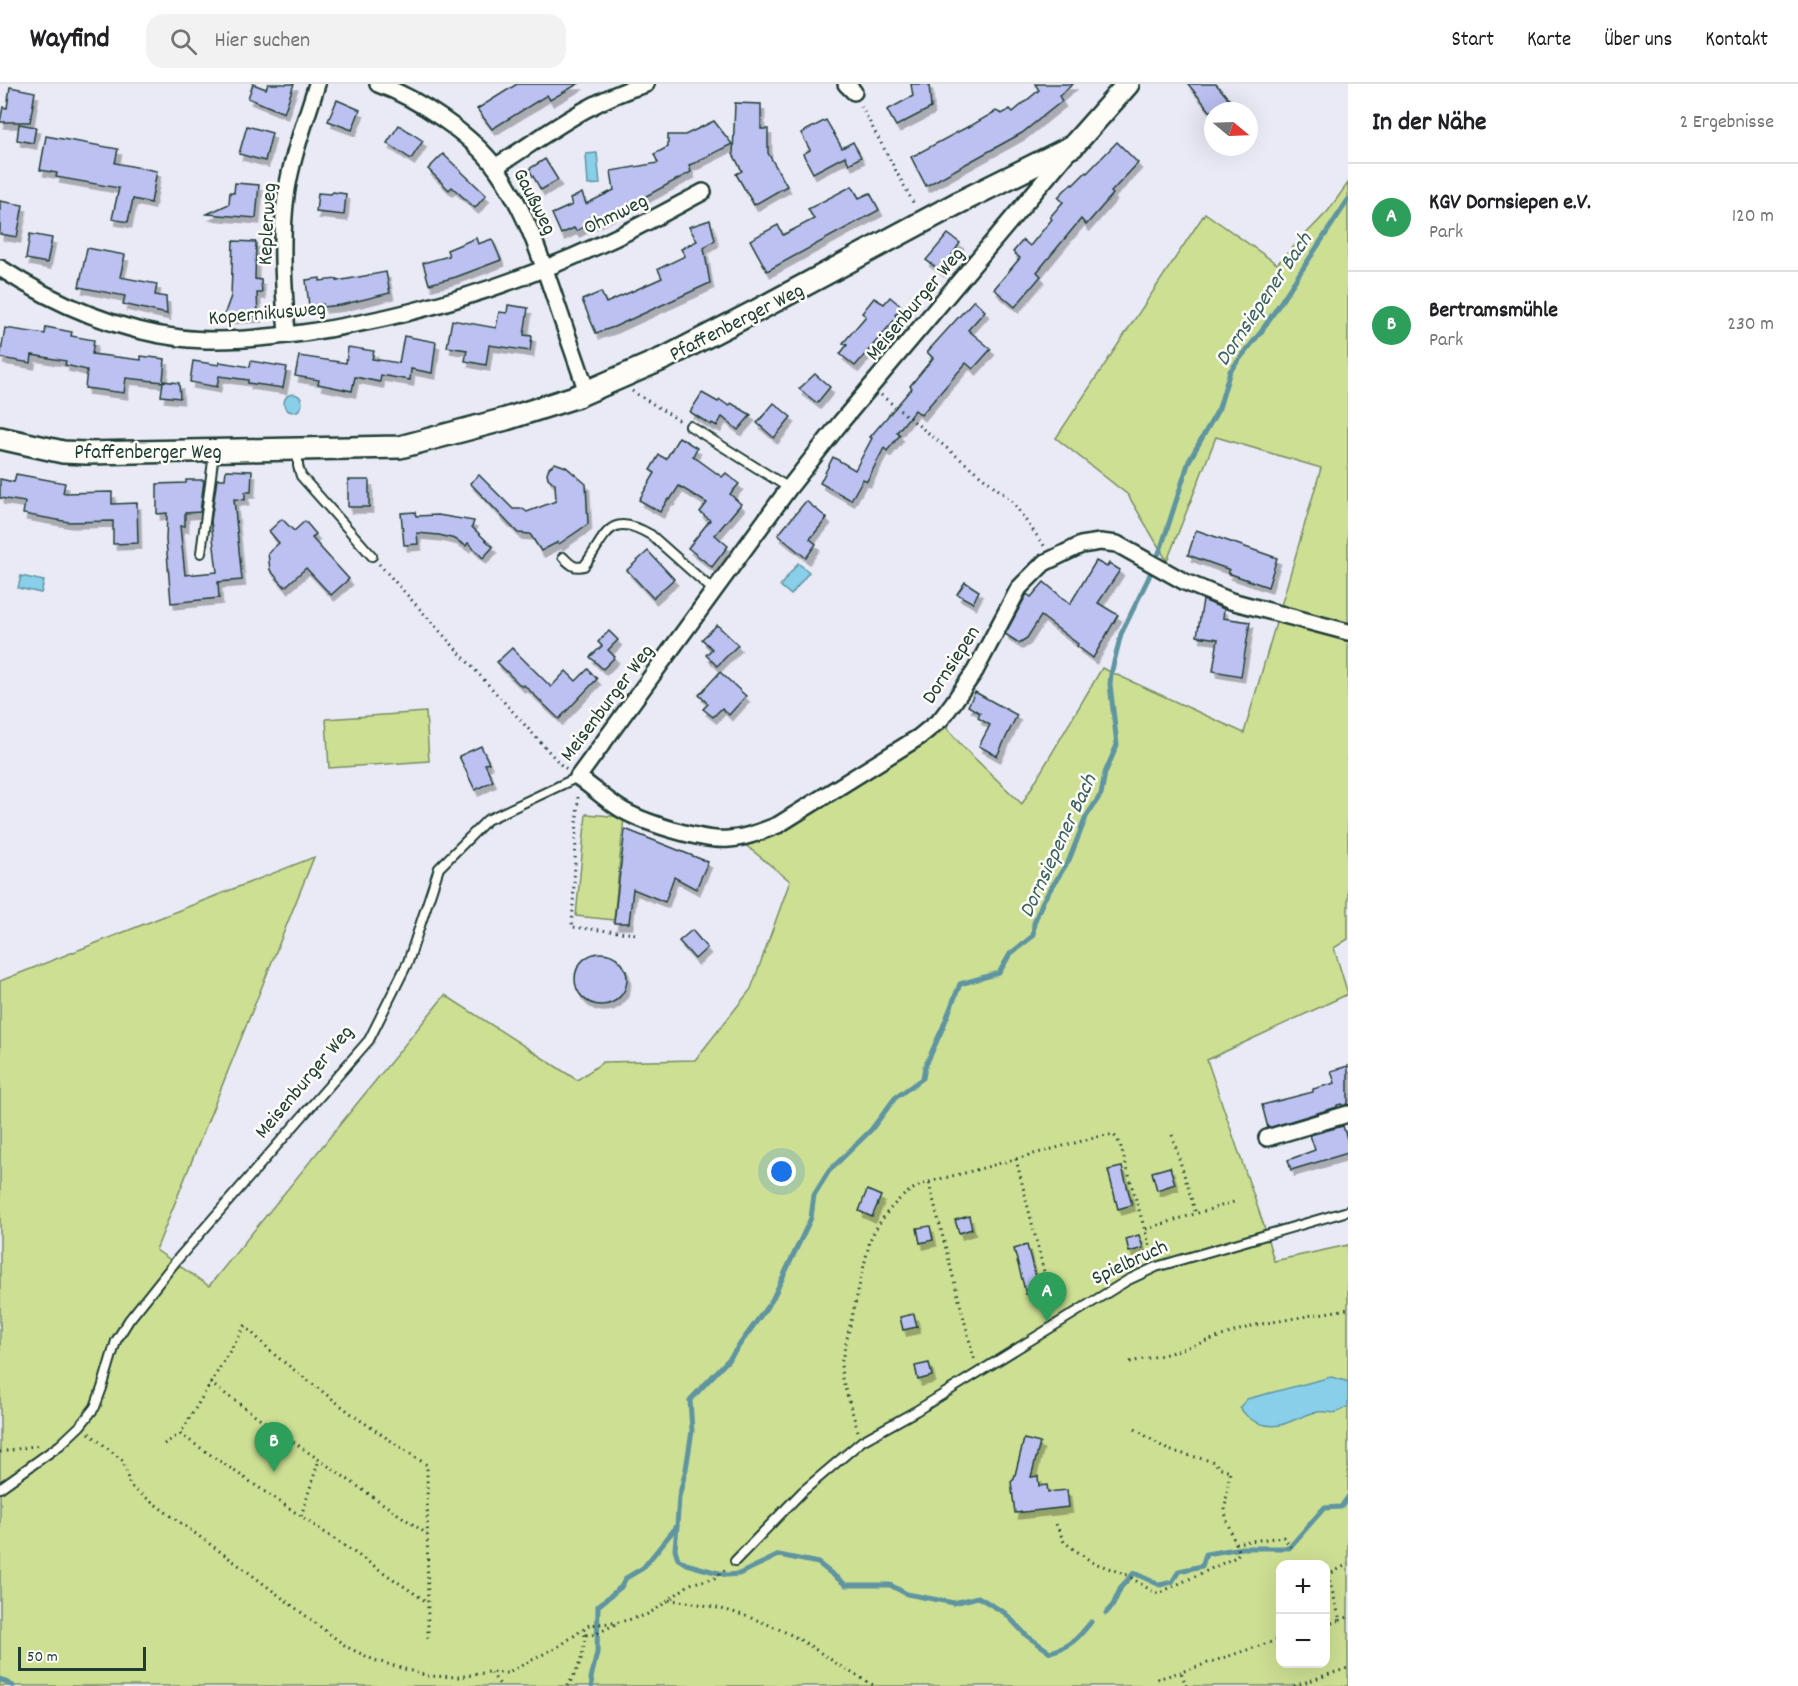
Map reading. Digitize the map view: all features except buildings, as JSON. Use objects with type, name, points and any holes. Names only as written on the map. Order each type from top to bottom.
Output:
[{"type":"main road","name":"Pfaffenberger Weg","points":[[0,438],[75,453],[400,447],[506,419],[587,392],[667,357],[1073,146],[1128,84]]},
{"type":"street","name":"Keplerweg","points":[[287,335],[284,255],[286,196],[317,84]]},
{"type":"street","name":"Gaußweg","points":[[378,84],[405,89],[473,144],[495,167],[527,222],[587,392]]},
{"type":"street","points":[[495,167],[605,99],[627,89],[646,84]]},
{"type":"street","name":"Meisenburger Weg","points":[[579,777],[789,488],[1073,146]]},
{"type":"street","name":"Ohmweg","points":[[544,268],[606,242],[703,192]]},
{"type":"street","name":"Kopernikusweg","points":[[0,268],[75,309],[138,330],[196,339],[242,339],[287,335],[398,315],[446,302],[544,268]]},
{"type":"street","name":"Dornsiepen","points":[[579,777],[620,809],[646,820],[693,834],[729,839],[754,834],[778,825],[920,737],[940,719],[975,671],[1019,588],[1053,558],[1087,543],[1116,544],[1185,582],[1231,600],[1348,632]]},
{"type":"street","points":[[1267,1138],[1348,1114]]},
{"type":"lane","points":[[690,426],[789,488]]},
{"type":"lane","points":[[298,449],[298,466],[301,476],[372,556]]},
{"type":"lane","points":[[201,553],[214,451]]},
{"type":"lane","points":[[563,557],[570,565],[578,568],[584,566],[604,534],[613,527],[623,524],[651,535],[714,591]]},
{"type":"lane","name":"Meisenburger Weg","points":[[0,1488],[60,1445],[80,1426],[95,1407],[116,1341],[129,1320],[176,1261],[369,1040],[408,962],[439,868],[487,820],[579,777]]},
{"type":"lane","name":"Spielbruch","points":[[735,1562],[803,1491],[862,1441],[916,1411],[977,1371],[1128,1280],[1156,1267],[1348,1210]]},
{"type":"path","points":[[850,88],[923,222]]},
{"type":"path","points":[[615,380],[690,426]]},
{"type":"path","points":[[871,387],[1011,500],[1053,558]]},
{"type":"path","points":[[372,556],[562,766],[579,777],[572,927],[637,934]]},
{"type":"path","points":[[862,1441],[843,1384],[841,1364],[867,1247],[879,1225],[907,1193],[929,1183],[1096,1137],[1114,1135],[1120,1144],[1156,1267]]},
{"type":"path","points":[[1172,1135],[1196,1214]]},
{"type":"path","points":[[1016,1159],[1057,1323]]},
{"type":"path","points":[[929,1183],[977,1371]]},
{"type":"path","points":[[1146,1229],[1237,1201]]},
{"type":"path","points":[[1130,1362],[1167,1354],[1255,1325],[1348,1309]]},
{"type":"path","points":[[164,1444],[180,1434],[245,1326],[276,1356],[357,1418],[427,1465],[428,1642]]},
{"type":"path","points":[[210,1383],[427,1533]]},
{"type":"path","points":[[80,1426],[123,1461],[130,1485],[347,1647],[374,1660],[428,1676],[459,1677],[489,1672],[507,1673],[561,1645],[587,1627],[617,1623]]},
{"type":"path","points":[[1056,1524],[1064,1542],[1092,1562],[1127,1575],[1148,1590],[1159,1593],[1236,1557],[1239,1553],[1226,1519],[1225,1508],[1230,1471],[1218,1467],[1215,1462],[1168,1450],[1135,1429]]},
{"type":"path","points":[[180,1434],[427,1602]]},
{"type":"path","points":[[0,1452],[48,1444],[60,1445]]},
{"type":"path","points":[[301,1516],[319,1460]]},
{"type":"path","points":[[1234,1543],[1283,1537],[1294,1551]]},
{"type":"path","points":[[1340,1620],[1328,1575],[1348,1564]]},
{"type":"path","points":[[585,1635],[596,1634],[617,1623],[646,1615],[690,1584],[715,1578]]},
{"type":"path","points":[[669,1600],[731,1611],[761,1621],[799,1639],[875,1686]]},
{"type":"path","points":[[1330,1623],[1348,1617]]},
{"type":"path","points":[[567,1686],[579,1666],[587,1627]]},
{"type":"path","points":[[1156,1679],[1276,1641]]},
{"type":"path","points":[[1294,1686],[1348,1668]]},
{"type":"path","points":[[489,1672],[501,1686]]},
{"type":"path","points":[[1182,1672],[1186,1686]]},
{"type":"green space","points":[[1348,183],[1348,939],[1334,948],[1348,994],[1207,1060],[1274,1261],[1348,1245],[1348,1686],[0,1686],[0,981],[314,857],[156,1250],[209,1286],[445,995],[577,1080],[603,1062],[695,1060],[751,989],[790,881],[743,843],[783,831],[945,726],[963,747],[1022,804],[1102,668],[1244,733],[1321,468],[1216,437],[1167,561],[1128,495],[1056,438],[1205,213],[1277,264],[1328,211]]},
{"type":"green space","points":[[426,712],[429,761],[329,768],[326,719]]},
{"type":"green space","points":[[586,814],[624,817],[614,920],[576,916]]},
{"type":"water","points":[[597,153],[600,184],[588,185],[586,154]]},
{"type":"water","points":[[289,394],[297,394],[302,399],[300,410],[289,412],[284,407],[284,399]]},
{"type":"water","points":[[798,563],[809,572],[791,595],[780,586]]},
{"type":"water","points":[[21,576],[44,581],[41,593],[18,588]]},
{"type":"water","points":[[1331,1377],[1348,1383],[1348,1406],[1338,1412],[1317,1412],[1274,1426],[1252,1420],[1240,1407],[1247,1399]]},
{"type":"waterway","name":"Dornsiepener Bach","points":[[592,1686],[591,1678],[597,1653],[598,1606],[621,1587],[626,1578],[643,1568],[677,1526],[679,1497],[692,1431],[690,1400],[730,1358],[772,1300],[811,1218],[814,1195],[829,1171],[871,1130],[895,1098],[923,1078],[925,1067],[960,984],[999,973],[1010,954],[1033,936],[1034,923],[1043,901],[1069,860],[1086,817],[1101,794],[1105,773],[1117,745],[1110,684],[1121,634],[1161,548],[1189,461],[1219,408],[1230,371],[1261,332],[1348,200]]},
{"type":"waterway","points":[[1106,1613],[1113,1605],[1121,1587],[1134,1573],[1160,1585],[1172,1582],[1179,1571],[1202,1566],[1206,1554],[1242,1548],[1289,1548],[1324,1508],[1341,1507],[1348,1497]]},
{"type":"waterway","points":[[677,1526],[675,1549],[678,1559],[686,1564],[727,1575],[739,1574],[779,1555],[818,1563],[846,1585],[890,1585],[907,1594],[954,1603],[978,1597],[1005,1613],[1027,1636],[1050,1652],[1074,1641],[1091,1622]]},
{"type":"waterway","points":[[0,1679],[13,1686]]},
{"type":"place","name":"KGV Dornsiepen e.V.","points":[[1047,1322]]},
{"type":"place","name":"Bertramsmühle","points":[[274,1472]]}]
